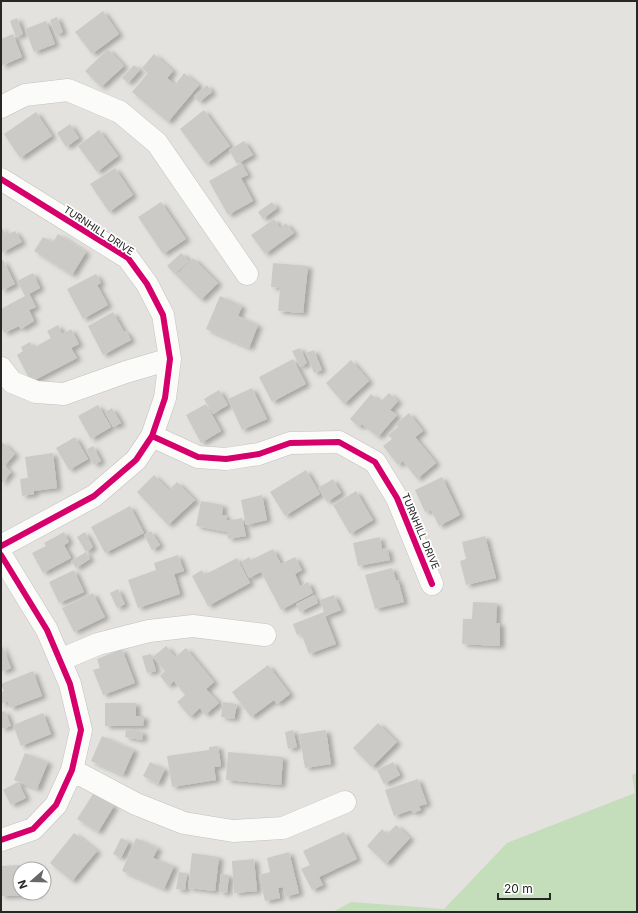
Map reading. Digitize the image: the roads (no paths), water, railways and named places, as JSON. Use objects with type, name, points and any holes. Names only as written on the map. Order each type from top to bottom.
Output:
[{"type":"street","points":[[1,107],[25,95],[68,90],[120,112],[157,143],[247,274]]},
{"type":"street","name":"TURNHILL DRIVE","points":[[1,179],[128,258],[147,284],[163,315],[170,359],[164,398],[152,436],[136,460],[94,496],[1,546]]},
{"type":"street","points":[[1,368],[12,382],[36,392],[64,394],[126,372],[170,359]]},
{"type":"street","name":"TURNHILL DRIVE","points":[[152,436],[198,457],[226,459],[260,454],[290,443],[339,442],[375,462],[397,498],[432,584]]},
{"type":"street","points":[[1,555],[47,630],[70,684],[81,730],[72,770],[56,805],[33,828],[1,840]]},
{"type":"street","points":[[60,660],[98,644],[149,631],[193,626],[265,635]]},
{"type":"street","points":[[72,770],[136,804],[184,823],[233,831],[283,828],[345,802]]}]
